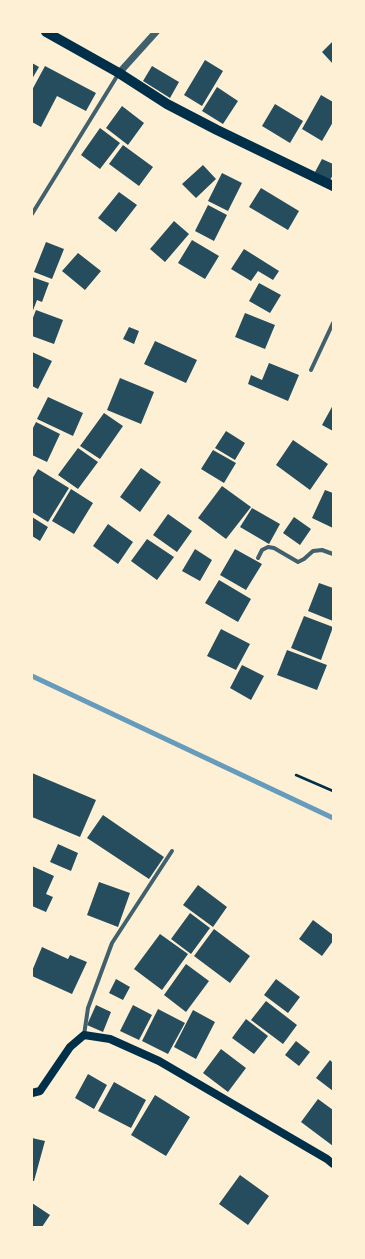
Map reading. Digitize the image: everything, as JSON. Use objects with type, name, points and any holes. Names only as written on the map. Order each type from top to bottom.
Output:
[{"type":"main road","points":[[46,32],[119,72],[167,104],[216,130],[333,186]]},
{"type":"main road","points":[[32,1093],[40,1091],[70,1047],[84,1035],[110,1040],[159,1061],[327,1159],[333,1164]]},
{"type":"street","points":[[32,214],[119,72],[156,32]]},
{"type":"street","points":[[311,370],[333,323]]},
{"type":"street","points":[[258,558],[262,550],[268,547],[274,548],[298,562],[313,551],[322,550],[333,554]]},
{"type":"street","points":[[84,1035],[88,1008],[112,943],[172,850]]},
{"type":"path","points":[[296,775],[333,791]]},
{"type":"building","points":[[333,41],[333,64],[322,52]]},
{"type":"building","points":[[205,60],[223,71],[202,106],[184,95]]},
{"type":"building","points":[[32,63],[39,67],[32,79]]},
{"type":"building","points":[[45,66],[96,93],[86,111],[57,96],[41,127],[32,122],[32,90]]},
{"type":"building","points":[[152,66],[179,82],[170,98],[143,81]]},
{"type":"building","points":[[217,87],[238,101],[223,124],[202,111]]},
{"type":"building","points":[[321,95],[333,102],[333,122],[322,141],[302,129]]},
{"type":"building","points":[[275,104],[303,121],[290,143],[262,126]]},
{"type":"building","points":[[122,106],[144,123],[128,145],[106,128]]},
{"type":"building","points":[[100,128],[120,143],[100,169],[81,155]]},
{"type":"building","points":[[123,145],[153,167],[139,186],[109,164]]},
{"type":"building","points":[[322,159],[333,164],[333,175],[330,180],[315,172]]},
{"type":"building","points":[[203,165],[216,179],[196,198],[182,184]]},
{"type":"building","points":[[222,173],[242,183],[228,211],[208,201]]},
{"type":"building","points":[[261,188],[299,211],[288,230],[249,207]]},
{"type":"building","points":[[119,192],[137,205],[116,232],[98,218]]},
{"type":"building","points":[[208,205],[227,215],[214,241],[195,231]]},
{"type":"building","points":[[174,221],[189,234],[165,262],[150,249]]},
{"type":"building","points":[[192,240],[219,256],[205,279],[178,263]]},
{"type":"building","points":[[46,242],[64,249],[52,279],[34,272]]},
{"type":"building","points":[[244,249],[279,271],[273,280],[258,271],[251,281],[231,269]]},
{"type":"building","points":[[78,253],[101,271],[85,290],[62,271]]},
{"type":"building","points":[[32,277],[49,283],[42,302],[37,300],[32,313]]},
{"type":"building","points":[[259,283],[281,295],[270,313],[249,301]]},
{"type":"building","points":[[36,310],[63,320],[54,344],[32,336],[32,320]]},
{"type":"building","points":[[245,313],[275,325],[265,349],[235,337]]},
{"type":"building","points":[[129,327],[139,331],[134,344],[123,339]]},
{"type":"building","points":[[155,341],[197,360],[186,383],[144,364]]},
{"type":"building","points":[[32,352],[52,361],[38,389],[32,386]]},
{"type":"building","points":[[269,363],[299,375],[288,401],[248,384],[251,375],[262,380]]},
{"type":"building","points":[[120,378],[154,392],[141,424],[107,410]]},
{"type":"building","points":[[48,397],[83,413],[73,436],[37,419]]},
{"type":"building","points":[[333,405],[333,431],[322,425]]},
{"type":"building","points":[[104,413],[123,426],[100,459],[80,446]]},
{"type":"building","points":[[36,422],[60,434],[47,462],[32,455],[32,430]]},
{"type":"building","points":[[226,431],[245,443],[235,460],[215,448]]},
{"type":"building","points":[[293,440],[328,464],[310,490],[276,465]]},
{"type":"building","points":[[78,448],[98,462],[78,489],[58,475]]},
{"type":"building","points":[[213,450],[236,463],[224,483],[201,469]]},
{"type":"building","points":[[141,468],[161,482],[140,512],[120,497]]},
{"type":"building","points":[[38,469],[69,488],[48,522],[32,512],[32,479]]},
{"type":"building","points":[[222,486],[251,507],[226,539],[198,518]]},
{"type":"building","points":[[71,489],[93,503],[74,534],[52,521]]},
{"type":"building","points":[[325,490],[333,493],[333,528],[312,518]]},
{"type":"building","points":[[252,508],[280,524],[269,544],[240,527]]},
{"type":"building","points":[[168,514],[192,531],[177,552],[153,535]]},
{"type":"building","points":[[32,517],[48,527],[40,541],[32,536]]},
{"type":"building","points":[[294,517],[311,529],[300,545],[283,533]]},
{"type":"building","points":[[108,524],[133,542],[118,564],[93,546]]},
{"type":"building","points":[[147,539],[174,557],[157,580],[131,561]]},
{"type":"building","points":[[195,549],[212,560],[200,581],[182,571]]},
{"type":"building","points":[[235,549],[262,564],[246,590],[220,575]]},
{"type":"building","points":[[219,580],[251,599],[238,622],[205,603]]},
{"type":"building","points":[[319,583],[333,588],[333,621],[308,611]]},
{"type":"building","points":[[304,616],[333,627],[321,660],[291,648]]},
{"type":"building","points":[[221,629],[250,644],[236,670],[207,656]]},
{"type":"building","points":[[287,650],[327,665],[317,690],[277,675]]},
{"type":"building","points":[[242,665],[264,676],[251,700],[230,688]]},
{"type":"building","points":[[32,773],[96,800],[80,837],[32,817]]},
{"type":"building","points":[[103,815],[164,857],[149,879],[87,838]]},
{"type":"building","points":[[58,844],[78,853],[71,871],[50,862]]},
{"type":"building","points":[[32,866],[54,876],[46,894],[53,897],[46,912],[32,906]]},
{"type":"building","points":[[99,882],[130,893],[118,927],[87,915]]},
{"type":"building","points":[[198,885],[227,907],[213,927],[183,905]]},
{"type":"building","points":[[190,913],[210,928],[191,954],[171,939]]},
{"type":"building","points":[[313,920],[333,935],[333,941],[322,956],[299,939]]},
{"type":"building","points":[[214,929],[250,956],[230,983],[194,956]]},
{"type":"building","points":[[160,934],[188,954],[162,990],[134,969]]},
{"type":"building","points":[[42,947],[68,959],[70,955],[87,962],[72,994],[32,976],[32,971]]},
{"type":"building","points":[[186,964],[209,981],[186,1012],[164,995]]},
{"type":"building","points":[[116,979],[130,987],[123,1000],[109,993]]},
{"type":"building","points":[[276,979],[300,997],[288,1013],[264,995]]},
{"type":"building","points":[[266,1001],[297,1025],[283,1044],[251,1020]]},
{"type":"building","points":[[96,1005],[111,1012],[103,1032],[87,1025]]},
{"type":"building","points":[[133,1005],[152,1015],[139,1040],[120,1031]]},
{"type":"building","points":[[158,1009],[185,1023],[168,1054],[142,1041]]},
{"type":"building","points":[[193,1010],[215,1022],[196,1059],[174,1047]]},
{"type":"building","points":[[246,1019],[268,1036],[254,1054],[232,1038]]},
{"type":"building","points":[[296,1041],[310,1052],[299,1066],[285,1055]]},
{"type":"building","points":[[221,1049],[246,1068],[228,1092],[203,1073]]},
{"type":"building","points":[[330,1060],[333,1063],[333,1091],[316,1078]]},
{"type":"building","points":[[88,1074],[107,1085],[94,1109],[75,1098]]},
{"type":"building","points":[[114,1082],[146,1100],[131,1128],[98,1111]]},
{"type":"building","points":[[155,1095],[190,1117],[166,1156],[131,1135]]},
{"type":"building","points":[[318,1099],[333,1110],[333,1146],[301,1122]]},
{"type":"building","points":[[32,1138],[45,1141],[34,1181],[32,1181]]},
{"type":"building","points":[[240,1175],[269,1196],[248,1225],[219,1204]]},
{"type":"building","points":[[32,1203],[50,1215],[42,1227],[32,1227]]},
{"type":"waterway","points":[[32,676],[333,818]]}]
